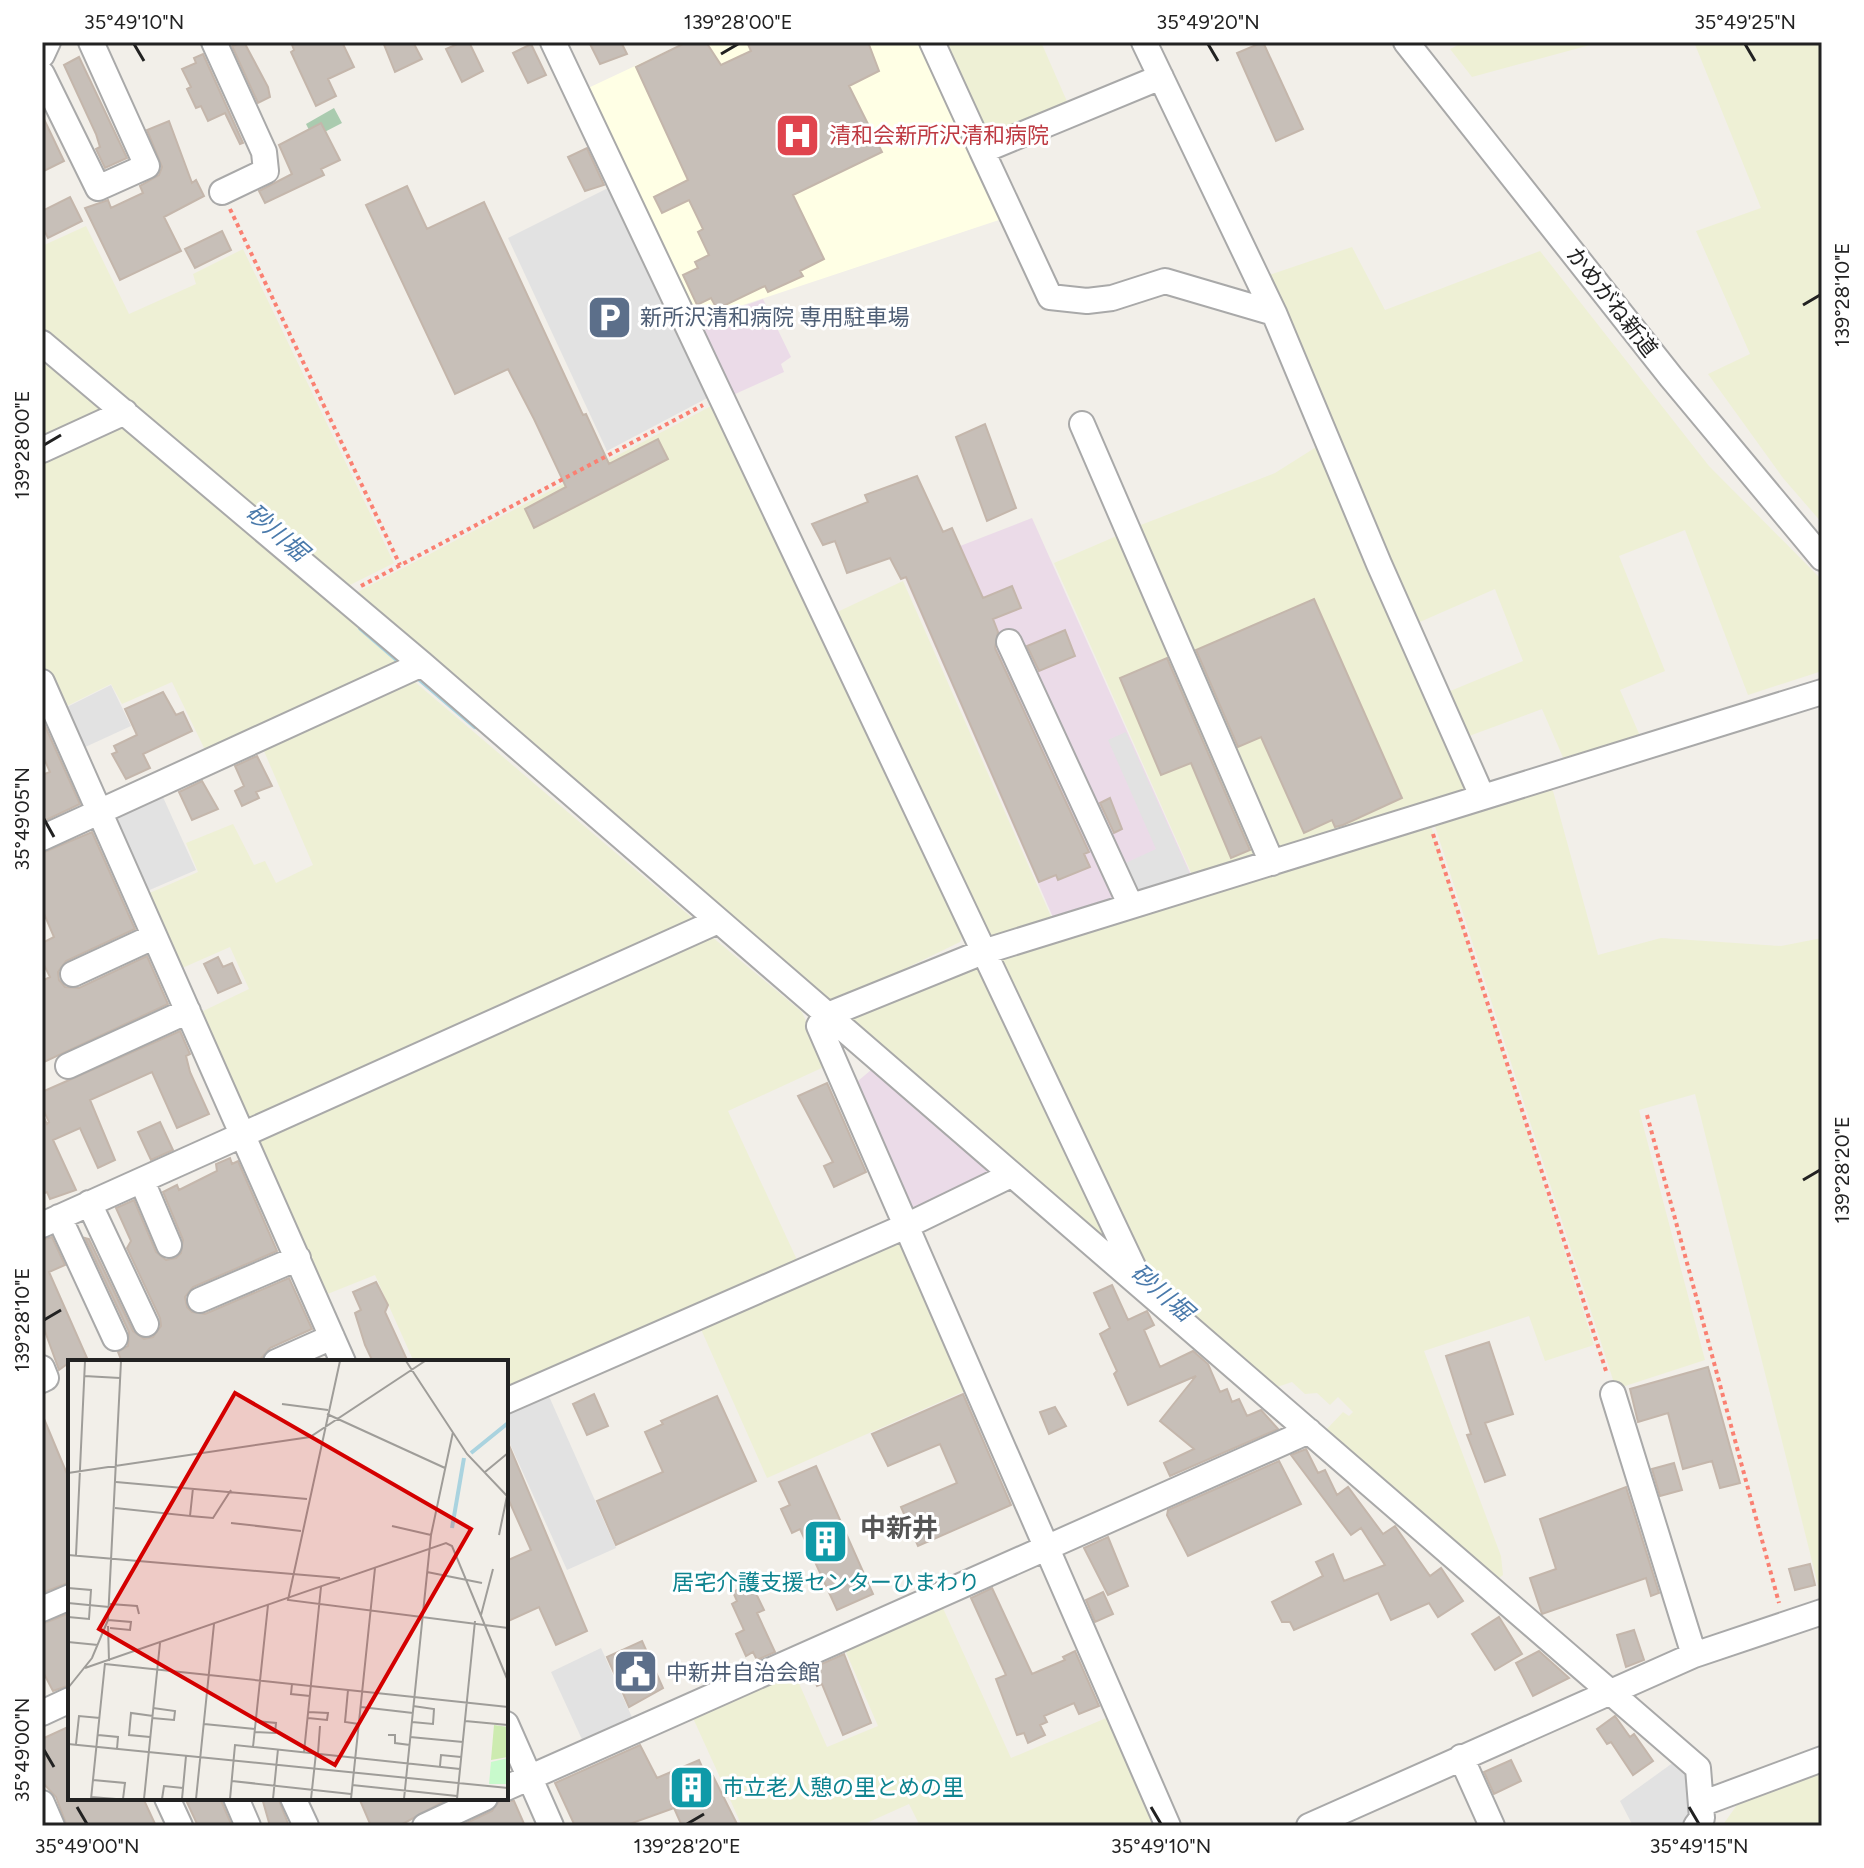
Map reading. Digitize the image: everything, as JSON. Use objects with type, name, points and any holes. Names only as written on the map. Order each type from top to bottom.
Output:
[{"type":"street","points":[[42,55],[48,42]]},
{"type":"street","points":[[42,74],[98,188],[147,166],[91,42]]},
{"type":"street","points":[[214,42],[264,152],[266,171],[222,192]]},
{"type":"street","points":[[553,42],[1145,1290]]},
{"type":"street","points":[[932,42],[1050,297],[1087,301],[1112,298],[1165,281],[1274,313]]},
{"type":"street","points":[[1144,42],[1274,313],[1379,564],[1482,796]]},
{"type":"street","name":"かめがね新道","points":[[1406,42],[1671,377],[1822,558]]},
{"type":"street","points":[[982,151],[1161,77]]},
{"type":"street","points":[[42,343],[422,664],[825,1016],[1698,1768],[1698,1815],[1822,1759]]},
{"type":"street","points":[[42,450],[125,412]]},
{"type":"street","points":[[1082,424],[1272,863]]},
{"type":"street","points":[[1009,642],[1130,904]]},
{"type":"street","points":[[42,838],[422,664]]},
{"type":"street","points":[[42,682],[342,1360]]},
{"type":"street","points":[[1168,1826],[819,1026],[825,1016],[983,952],[1822,692]]},
{"type":"street","points":[[115,1338],[50,1221],[718,921]]},
{"type":"street","points":[[73,974],[153,937]]},
{"type":"street","points":[[68,1066],[188,1011]]},
{"type":"street","points":[[508,1400],[906,1226],[1011,1175]]},
{"type":"street","points":[[142,1181],[169,1245]]},
{"type":"street","points":[[89,1203],[146,1324]]},
{"type":"street","points":[[200,1300],[298,1258]]},
{"type":"street","points":[[280,1360],[332,1337]]},
{"type":"street","points":[[42,1368],[46,1378],[42,1380]]},
{"type":"street","points":[[1613,1394],[1694,1655]]},
{"type":"street","points":[[508,1787],[1309,1431]]},
{"type":"street","points":[[42,1609],[68,1598]]},
{"type":"street","points":[[1309,1826],[1694,1655],[1822,1612]]},
{"type":"street","points":[[42,1713],[68,1701]]},
{"type":"street","points":[[508,1729],[551,1826]]},
{"type":"street","points":[[1461,1757],[1492,1826]]},
{"type":"street","points":[[168,1800],[180,1826]]},
{"type":"street","points":[[237,1800],[248,1826]]},
{"type":"street","points":[[294,1800],[306,1826]]},
{"type":"street","points":[[428,1826],[481,1800]]},
{"type":"street","points":[[42,1803],[52,1826]]},
{"type":"path","points":[[222,192],[400,565]]},
{"type":"path","points":[[342,596],[720,396]]},
{"type":"path","points":[[1426,813],[1613,1394]]},
{"type":"path","points":[[1647,1115],[1785,1624]]},
{"type":"shaded area","points":[[686,42],[924,42],[1005,218],[695,321],[586,89]]},
{"type":"shaded area","points":[[940,42],[1041,42],[1069,106],[991,138],[979,130]]},
{"type":"shaded area","points":[[1464,42],[1601,42],[1472,77],[1450,49]]},
{"type":"shaded area","points":[[1694,42],[1822,42],[1822,523],[1783,478],[1708,374],[1750,354],[1696,231],[1761,208]]},
{"type":"shaded area","points":[[334,108],[342,123],[313,138],[306,124]]},
{"type":"shaded area","name":"新所沢清和病院 専用駐車場","points":[[612,186],[711,396],[607,451],[508,238]]},
{"type":"shaded area","points":[[86,226],[129,314],[196,284],[193,274],[243,249],[394,563],[344,588],[42,329],[42,246]]},
{"type":"shaded area","points":[[1352,247],[1385,310],[1540,251],[1709,466],[1822,580],[1822,671],[1748,695],[1685,530],[1619,556],[1665,671],[1620,690],[1640,736],[1565,762],[1542,709],[1461,739],[1443,694],[1523,661],[1495,589],[1413,625],[1266,276]]},
{"type":"shaded area","points":[[763,299],[791,357],[781,364],[784,372],[733,395],[701,328],[705,320]]},
{"type":"shaded area","points":[[42,356],[108,412],[42,443]]},
{"type":"shaded area","points":[[715,404],[965,929],[960,942],[836,1002],[820,999],[352,595]]},
{"type":"shaded area","points":[[123,427],[404,667],[207,754],[172,682],[122,704],[111,684],[63,708],[42,662],[42,462]]},
{"type":"shaded area","points":[[1321,444],[1467,786],[1463,793],[1273,852],[1133,528],[1275,473]]},
{"type":"shaded area","points":[[1032,518],[1192,877],[1055,922],[901,569]]},
{"type":"shaded area","points":[[1126,532],[1266,854],[1193,877],[1054,563]]},
{"type":"shaded area","points":[[903,581],[1053,921],[997,939],[985,933],[833,614]]},
{"type":"shaded area","points":[[415,682],[697,922],[250,1125],[199,1013],[249,989],[230,947],[180,969],[145,895],[198,872],[186,843],[233,824],[254,865],[265,861],[276,883],[313,865],[264,751]]},
{"type":"shaded area","points":[[111,685],[131,726],[81,749],[63,709]]},
{"type":"shaded area","points":[[1126,732],[1191,877],[1139,895],[1119,866],[1156,849],[1108,740]]},
{"type":"shaded area","points":[[1541,786],[1553,791],[1598,955],[1661,938],[1781,946],[1822,938],[1822,1601],[1695,1094],[1639,1110],[1705,1360],[1616,1389],[1433,820]]},
{"type":"shaded area","points":[[162,795],[196,870],[145,892],[111,818]]},
{"type":"shaded area","points":[[1430,823],[1594,1345],[1545,1361],[1529,1316],[1424,1351],[1501,1556],[1503,1575],[1495,1581],[1324,1432],[1343,1412],[1349,1416],[1353,1412],[1338,1397],[1330,1405],[1317,1393],[1305,1394],[1292,1382],[1274,1388],[1161,1292],[1149,1276],[1001,965],[1005,954]]},
{"type":"shaded area","points":[[711,936],[802,1012],[826,1066],[728,1111],[798,1262],[508,1392],[508,1360],[413,1360],[375,1275],[325,1295],[256,1138]]},
{"type":"shaded area","points":[[972,967],[983,971],[1112,1243],[1106,1247],[849,1025],[851,1014]]},
{"type":"shaded area","points":[[871,1070],[993,1176],[909,1213],[852,1086]]},
{"type":"shaded area","points":[[901,1240],[967,1390],[767,1478],[700,1327]]},
{"type":"shaded area","points":[[548,1394],[616,1548],[567,1570],[508,1439],[508,1412]]},
{"type":"shaded area","points":[[942,1606],[1011,1758],[1111,1716],[1160,1826],[920,1826],[909,1804],[860,1826],[742,1826],[693,1718],[794,1672],[827,1747],[878,1726],[845,1650]]},
{"type":"shaded area","points":[[601,1648],[635,1724],[585,1746],[551,1672]]},
{"type":"shaded area","points":[[1674,1762],[1688,1775],[1692,1812],[1680,1826],[1633,1826],[1620,1801]]},
{"type":"shaded area","points":[[1822,1773],[1822,1826],[1722,1826],[1737,1805]]},
{"type":"building","points":[[244,42],[268,87],[270,97],[258,103],[232,46]]},
{"type":"building","points":[[291,42],[342,42],[354,67],[328,79],[336,96],[316,106],[291,52],[294,50]]},
{"type":"building","points":[[383,42],[413,42],[422,59],[395,72]]},
{"type":"building","points":[[469,42],[483,71],[462,82],[446,49]]},
{"type":"building","points":[[589,42],[621,42],[627,54],[600,64]]},
{"type":"building","points":[[687,42],[706,42],[721,65],[751,51],[747,42],[868,42],[879,71],[849,86],[882,152],[793,195],[824,259],[800,271],[803,276],[768,292],[765,286],[717,309],[711,298],[697,305],[683,275],[698,268],[695,262],[709,255],[698,232],[703,229],[689,200],[662,213],[654,197],[688,180],[636,67]]},
{"type":"building","points":[[1263,42],[1303,129],[1276,141],[1237,53]]},
{"type":"building","points":[[531,44],[546,75],[528,83],[513,53]]},
{"type":"building","points":[[203,54],[243,143],[240,144],[225,113],[208,121],[201,106],[196,108],[187,89],[191,87],[182,69],[196,63],[194,58]]},
{"type":"building","points":[[79,57],[127,158],[105,168],[96,149],[100,147],[96,134],[64,65]]},
{"type":"building","points":[[42,115],[64,161],[42,172]]},
{"type":"building","points":[[169,121],[192,183],[196,180],[204,196],[164,217],[181,251],[120,280],[85,208],[108,200],[111,208],[143,193],[140,186],[159,175],[162,167],[147,130]]},
{"type":"building","points":[[321,123],[340,160],[321,169],[324,175],[265,203],[259,191],[292,174],[279,145]]},
{"type":"building","points":[[587,148],[604,185],[585,191],[568,157]]},
{"type":"building","points":[[407,186],[427,229],[484,202],[609,464],[658,439],[668,459],[534,528],[525,509],[566,487],[508,369],[455,394],[366,205]]},
{"type":"building","points":[[70,197],[82,221],[48,238],[42,226],[42,211]]},
{"type":"building","points":[[222,231],[231,250],[195,268],[185,249]]},
{"type":"building","points":[[985,424],[1016,508],[987,521],[956,437]]},
{"type":"building","points":[[917,476],[943,532],[952,528],[983,598],[1012,586],[1021,608],[993,619],[998,632],[995,648],[1089,852],[1084,854],[1090,867],[1058,880],[1056,875],[1039,882],[906,577],[901,579],[890,558],[847,573],[835,541],[823,545],[812,524],[868,502],[865,495]]},
{"type":"building","points":[[1314,599],[1402,798],[1343,825],[1335,827],[1332,820],[1304,833],[1261,737],[1238,747],[1196,650]]},
{"type":"building","points":[[1065,630],[1075,656],[1039,671],[1027,646]]},
{"type":"building","points":[[1167,658],[1250,850],[1231,858],[1191,763],[1161,775],[1120,678]]},
{"type":"building","points":[[163,692],[176,715],[183,712],[192,731],[143,754],[150,768],[126,779],[112,754],[117,752],[114,746],[137,735],[125,709]]},
{"type":"building","points":[[42,719],[80,804],[42,822],[42,775],[50,772],[42,754]]},
{"type":"building","points":[[257,756],[272,786],[256,792],[259,798],[242,806],[235,791],[244,786],[235,766]]},
{"type":"building","points":[[202,781],[218,809],[192,820],[179,792]]},
{"type":"building","points":[[1110,798],[1122,829],[1114,833],[1100,803]]},
{"type":"building","points":[[92,832],[135,929],[66,961],[58,972],[59,980],[65,987],[79,988],[147,956],[168,1004],[42,1063],[42,981],[50,977],[42,961],[42,943],[54,937],[42,909],[42,853]]},
{"type":"building","points":[[218,957],[223,967],[232,963],[241,983],[218,993],[204,964]]},
{"type":"building","points":[[180,1031],[190,1054],[186,1056],[190,1072],[209,1114],[177,1128],[152,1072],[90,1100],[115,1160],[98,1168],[80,1128],[53,1140],[76,1190],[50,1199],[47,1192],[42,1194],[42,1114],[47,1124],[49,1122],[42,1107],[42,1092]]},
{"type":"building","points":[[827,1083],[866,1172],[834,1187],[824,1166],[833,1162],[798,1096]]},
{"type":"building","points":[[160,1122],[173,1150],[151,1160],[138,1132]]},
{"type":"building","points":[[230,1158],[232,1164],[238,1161],[277,1251],[193,1287],[185,1297],[187,1307],[192,1312],[205,1314],[289,1278],[312,1329],[270,1348],[260,1360],[121,1360],[118,1352],[128,1346],[129,1332],[85,1238],[89,1239],[133,1331],[144,1339],[153,1337],[161,1326],[160,1318],[127,1248],[131,1241],[116,1208],[134,1200],[156,1252],[166,1260],[176,1258],[181,1253],[183,1240],[163,1192],[177,1185],[179,1190],[217,1171],[216,1164]]},
{"type":"building","points":[[52,1237],[65,1265],[49,1272],[87,1358],[68,1360],[59,1370],[42,1323],[42,1240]]},
{"type":"building","points":[[376,1282],[388,1305],[385,1312],[407,1360],[372,1360],[355,1313],[361,1310],[353,1292]]},
{"type":"building","points":[[1112,1285],[1128,1320],[1147,1311],[1154,1325],[1144,1330],[1160,1367],[1193,1351],[1208,1364],[1220,1392],[1227,1389],[1232,1402],[1239,1399],[1247,1416],[1261,1410],[1278,1429],[1170,1476],[1164,1463],[1194,1449],[1160,1421],[1196,1376],[1128,1405],[1100,1334],[1110,1328],[1094,1293]]},
{"type":"building","points":[[1489,1342],[1513,1414],[1485,1423],[1505,1475],[1485,1482],[1467,1435],[1471,1434],[1446,1356]]},
{"type":"building","points":[[1708,1367],[1740,1483],[1720,1488],[1712,1461],[1683,1469],[1668,1413],[1638,1422],[1630,1389]]},
{"type":"building","points":[[594,1394],[608,1426],[587,1435],[573,1404]]},
{"type":"building","points":[[963,1394],[1011,1505],[918,1546],[901,1507],[957,1483],[940,1444],[888,1466],[872,1434]]},
{"type":"building","points":[[717,1396],[756,1481],[616,1545],[597,1501],[663,1472],[645,1432],[663,1424],[661,1421]]},
{"type":"building","points":[[1055,1407],[1066,1426],[1049,1434],[1040,1412]]},
{"type":"building","points":[[42,1414],[68,1476],[68,1583],[42,1593]]},
{"type":"building","points":[[508,1443],[587,1631],[556,1645],[539,1607],[508,1621],[508,1560],[531,1550],[508,1498]]},
{"type":"building","points":[[1306,1449],[1318,1473],[1325,1470],[1337,1495],[1348,1487],[1383,1534],[1395,1526],[1430,1576],[1441,1568],[1463,1601],[1438,1617],[1429,1603],[1391,1620],[1378,1593],[1294,1630],[1290,1622],[1282,1622],[1272,1602],[1323,1576],[1316,1562],[1333,1554],[1344,1581],[1385,1565],[1361,1528],[1351,1535],[1291,1455]]},
{"type":"building","points":[[1279,1461],[1301,1504],[1188,1556],[1167,1515],[1168,1510]]},
{"type":"building","points":[[1674,1463],[1682,1490],[1660,1496],[1652,1469]]},
{"type":"building","name":"居宅介護支援センターひまわり","points":[[816,1466],[873,1594],[837,1610],[800,1529],[792,1533],[781,1509],[790,1505],[779,1482]]},
{"type":"building","points":[[1626,1487],[1659,1593],[1651,1596],[1646,1578],[1542,1614],[1530,1578],[1556,1569],[1540,1519]]},
{"type":"building","points":[[1108,1537],[1128,1586],[1108,1595],[1084,1548]]},
{"type":"building","points":[[1810,1564],[1815,1585],[1795,1590],[1789,1569]]},
{"type":"building","points":[[751,1583],[764,1610],[757,1613],[775,1652],[757,1660],[753,1652],[746,1656],[736,1634],[744,1630],[732,1604],[737,1601],[733,1592]]},
{"type":"building","points":[[992,1588],[1032,1674],[1065,1660],[1063,1657],[1075,1651],[1099,1706],[1079,1714],[1074,1703],[1044,1716],[1047,1722],[1040,1725],[1045,1735],[1028,1743],[1024,1733],[1017,1735],[996,1679],[1006,1675],[971,1598]]},
{"type":"building","points":[[1103,1592],[1113,1614],[1095,1622],[1086,1600]]},
{"type":"building","points":[[68,1614],[68,1686],[53,1691],[42,1670],[42,1624]]},
{"type":"building","points":[[1499,1617],[1522,1654],[1495,1670],[1472,1634]]},
{"type":"building","points":[[1634,1630],[1644,1660],[1626,1667],[1617,1635]]},
{"type":"building","name":"中新井自治会館","points":[[642,1641],[663,1688],[629,1707],[607,1657]]},
{"type":"building","points":[[1539,1651],[1569,1678],[1533,1696],[1516,1663]]},
{"type":"building","points":[[844,1654],[871,1723],[843,1735],[822,1684],[817,1686],[810,1669]]},
{"type":"building","points":[[1615,1716],[1630,1737],[1634,1734],[1653,1761],[1633,1775],[1611,1742],[1607,1744],[1597,1729]]},
{"type":"building","points":[[68,1727],[68,1800],[144,1800],[156,1826],[67,1826],[56,1797],[42,1782],[42,1739]]},
{"type":"building","points":[[640,1745],[657,1778],[699,1760],[707,1778],[713,1776],[738,1826],[682,1826],[674,1808],[624,1826],[575,1826],[555,1783]]},
{"type":"building","points":[[1511,1760],[1521,1781],[1494,1794],[1484,1772]]},
{"type":"building","points":[[186,1800],[221,1800],[232,1826],[198,1826]]},
{"type":"building","points":[[263,1800],[279,1800],[289,1826],[270,1826]]},
{"type":"building","points":[[360,1800],[446,1800],[399,1826],[371,1826]]},
{"type":"building","points":[[499,1801],[514,1801],[525,1826],[460,1826],[492,1811]]},
{"type":"waterway","name":"砂川堀","points":[[361,628],[404,665]]},
{"type":"waterway","name":"砂川堀","points":[[420,679],[475,726]]},
{"type":"place","name":"清和会新所沢清和病院","points":[[798,135]]},
{"type":"place","name":"新所沢清和病院 専用駐車場","points":[[609,317]]},
{"type":"place","name":"居宅介護支援センターひまわり","points":[[826,1541]]},
{"type":"place","name":"中新井自治会館","points":[[635,1672]]},
{"type":"place","name":"市立老人憩の里とめの里","points":[[691,1787]]},
{"type":"district","name":"中新井","points":[[899,1528]]}]
